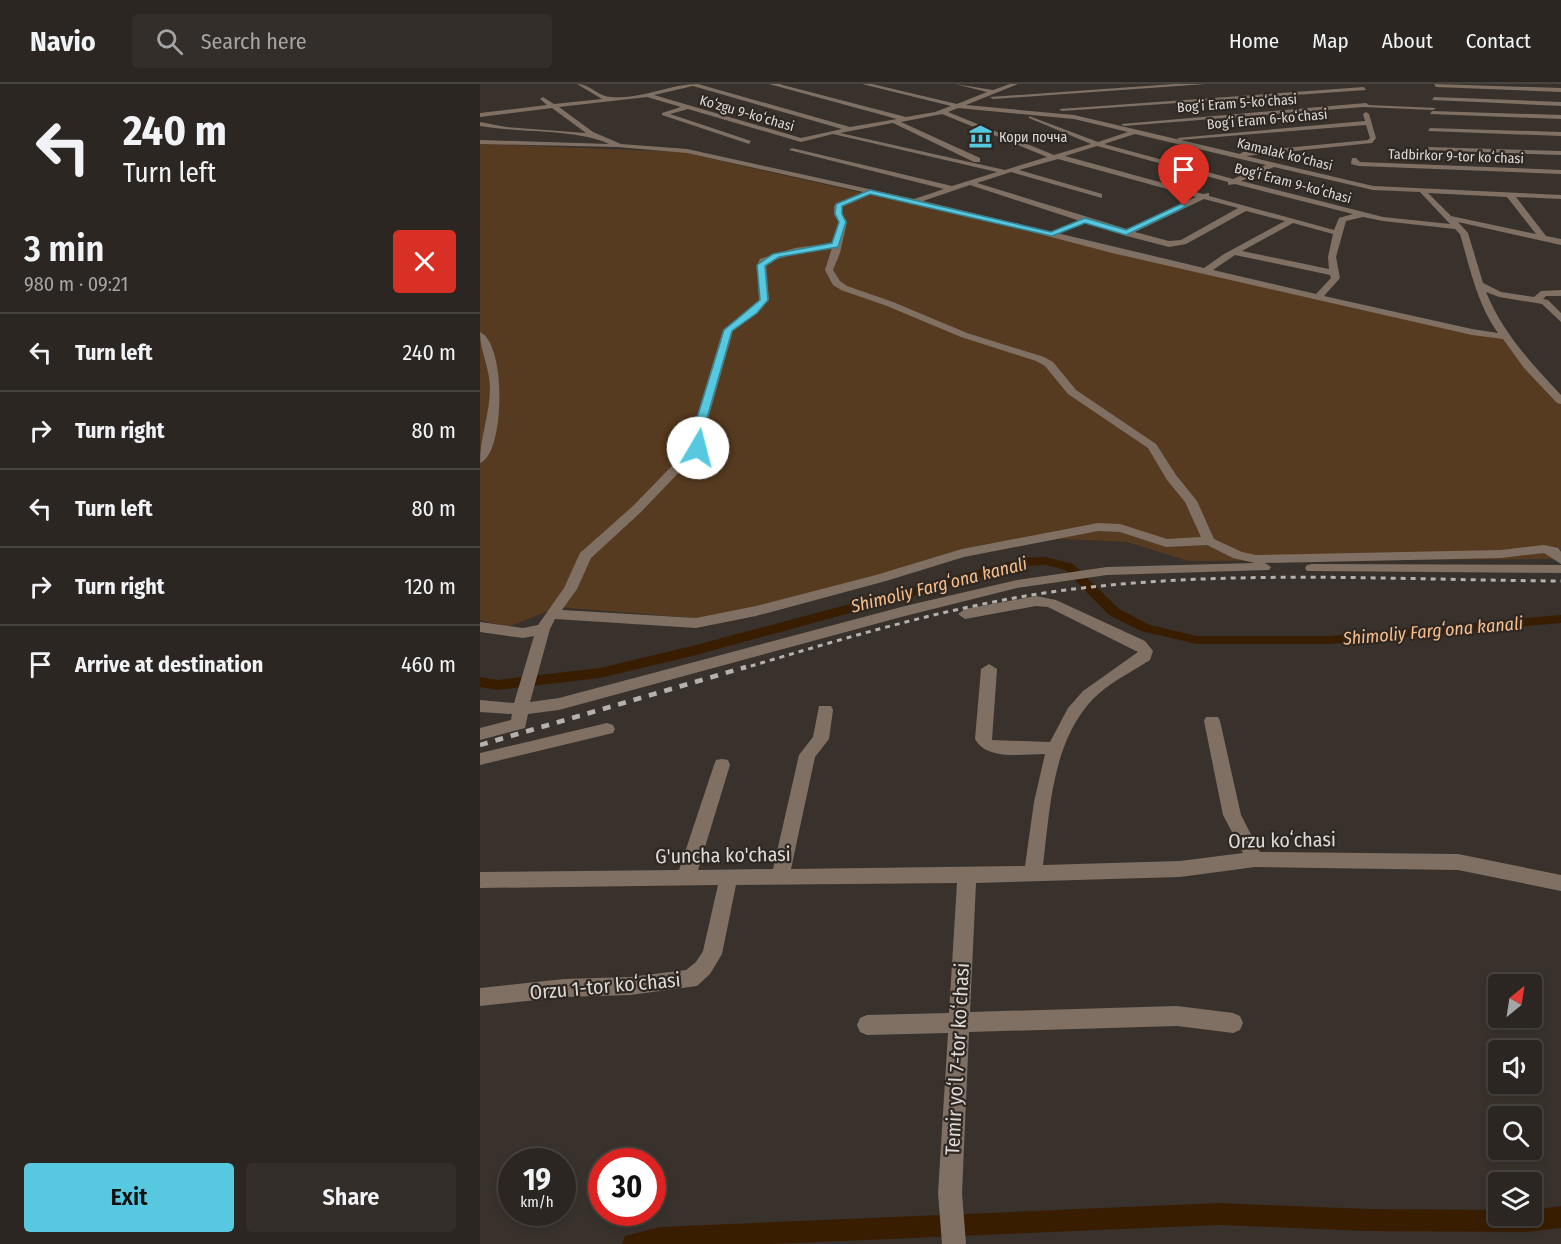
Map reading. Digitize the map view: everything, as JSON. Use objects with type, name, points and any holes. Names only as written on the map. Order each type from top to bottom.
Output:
[{"type":"street","points":[[580,84],[607,99]]},
{"type":"street","points":[[480,115],[647,95],[693,84]]},
{"type":"street","name":"Koʻzgu 9-koʻchasi","points":[[693,84],[853,129]]},
{"type":"street","points":[[772,84],[908,120]]},
{"type":"street","name":"Kamalak koʻchasi","points":[[865,84],[957,106],[1055,114],[1110,125],[1362,187],[1423,180],[1510,195],[1561,196]]},
{"type":"street","points":[[958,84],[993,92]]},
{"type":"street","points":[[830,132],[895,123],[943,112],[1015,84]]},
{"type":"street","points":[[1196,84],[1221,104]]},
{"type":"street","points":[[978,98],[1203,84]]},
{"type":"street","points":[[1561,90],[1436,84],[1423,180],[1450,218],[1464,233],[1479,285],[1492,318],[1528,366],[1561,401]]},
{"type":"street","points":[[1018,112],[1364,86],[1368,123],[1373,138],[1364,144],[1233,156]]},
{"type":"street","points":[[628,89],[638,95]]},
{"type":"street","name":"Koʻzgu 9-koʻchasi","points":[[647,95],[793,139],[807,139],[830,132]]},
{"type":"street","points":[[543,99],[596,135],[620,146]]},
{"type":"street","points":[[1434,99],[1561,104]]},
{"type":"street","name":"Bogʻi Eram 5-koʻchasi","points":[[1110,125],[1366,106],[1561,117]]},
{"type":"street","points":[[687,107],[664,114],[750,142]]},
{"type":"street","points":[[1228,109],[1236,115]]},
{"type":"street","points":[[943,112],[1057,157],[1337,233]]},
{"type":"street","name":"Bogʻi Eram 9-koʻchasi","points":[[1018,112],[1099,144],[1233,182],[1366,216],[1459,227]]},
{"type":"street","points":[[1552,116],[1561,125]]},
{"type":"street","points":[[895,123],[996,168]]},
{"type":"street","name":"Bogʻi Eram 6-koʻchasi","points":[[1167,139],[1368,123]]},
{"type":"street","points":[[480,124],[520,130],[596,135]]},
{"type":"street","points":[[1430,130],[1561,134]]},
{"type":"street","points":[[913,202],[968,182],[1057,157],[1136,131]]},
{"type":"street","points":[[830,132],[954,162],[996,168],[1099,196]]},
{"type":"street","points":[[1144,137],[1210,154],[1224,154]]},
{"type":"street","points":[[480,142],[620,146],[687,151],[1052,234],[1121,253],[1472,332],[1508,337]]},
{"type":"street","points":[[1428,149],[1561,153]]},
{"type":"street","points":[[792,150],[951,188]]},
{"type":"street","points":[[788,173],[824,158]]},
{"type":"street","name":"Tadbirkor 9-tor koʻchasi","points":[[1354,159],[1354,162],[1359,164],[1423,180],[1561,172]]},
{"type":"street","points":[[1223,187],[1272,165]]},
{"type":"street","points":[[968,182],[1164,243],[1177,244],[1245,208]]},
{"type":"street","points":[[870,192],[838,206],[838,214],[843,222],[829,270],[836,283],[964,335],[1029,354],[1049,364],[1072,392],[1152,446],[1171,477],[1191,501],[1209,541]]},
{"type":"street","points":[[1126,233],[1213,192]]},
{"type":"street","points":[[1510,195],[1544,239]]},
{"type":"street","points":[[1319,296],[1335,281],[1332,257],[1337,233],[1344,218],[1366,216]]},
{"type":"street","points":[[1450,218],[1561,242]]},
{"type":"street","points":[[1052,234],[1085,220]]},
{"type":"street","points":[[1206,271],[1234,252],[1291,220]]},
{"type":"street","points":[[480,734],[519,724],[543,629],[570,589],[585,556],[617,529],[702,442],[702,418],[728,330],[754,311],[764,300],[761,265],[764,261],[795,251],[836,245]]},
{"type":"street","points":[[1234,252],[1334,273]]},
{"type":"street","points":[[1479,285],[1493,293],[1548,304],[1561,320]]},
{"type":"street","points":[[1537,300],[1544,293],[1561,293]]},
{"type":"street","points":[[480,335],[495,380],[492,418],[484,452],[480,459]]},
{"type":"street","points":[[551,614],[687,622],[706,621],[756,611],[881,578],[962,553],[1098,527],[1130,530],[1166,543],[1209,541],[1238,555],[1256,559],[1501,554],[1544,549],[1553,551],[1561,560]]},
{"type":"street","points":[[480,706],[559,704],[966,595],[1107,571],[1283,567],[1561,568]]},
{"type":"street","points":[[965,614],[1036,601],[1051,603],[1146,651],[1145,656],[1088,695],[1069,718],[1055,748],[1033,873]]},
{"type":"street","points":[[480,627],[523,633],[543,629]]},
{"type":"street","points":[[989,669],[983,739],[986,744],[992,747],[1055,748]]},
{"type":"street","points":[[780,877],[807,755],[821,739],[825,710]]},
{"type":"street","points":[[1212,721],[1232,815],[1255,859]]},
{"type":"street","points":[[480,759],[607,729]]},
{"type":"street","points":[[686,878],[722,765]]},
{"type":"street","name":"Orzu koʻchasi","points":[[967,875],[1180,869],[1255,859],[1458,862],[1561,883]]},
{"type":"street","name":"G'uncha ko'chasi","points":[[480,880],[967,875]]},
{"type":"street","name":"Temir yoʻl 7-tor koʻchasi","points":[[954,1244],[950,1193],[967,875]]},
{"type":"street","name":"Orzu 1-tor koʻchasi","points":[[480,997],[564,988],[630,986],[690,979],[703,968],[712,954],[729,877]]},
{"type":"street","points":[[867,1025],[1177,1016],[1233,1023]]},
{"type":"shaded area","points":[[480,144],[682,152],[1505,339],[1561,395],[1561,559],[1189,561],[1127,542],[1044,538],[980,545],[733,621],[557,607],[508,627],[480,620]]},
{"type":"waterway","name":"Shimoliy Fargʻona kanali","points":[[480,682],[497,685],[600,673],[692,651],[1023,562],[1046,561],[1069,567],[1114,612],[1146,628],[1197,640],[1330,640],[1561,619]]},
{"type":"waterway","points":[[633,1244],[660,1238],[1219,1214],[1367,1220],[1525,1221],[1561,1217]]},
{"type":"railway","points":[[741,669],[967,607],[1044,593],[1108,585],[1173,580],[1302,577],[1561,581]]},
{"type":"railway","points":[[480,745],[746,667]]},
{"type":"place","name":"Кори почча","points":[[981,137]]},
{"type":"route","points":[[698,448],[702,442],[702,418],[711,395],[728,330],[754,311],[764,300],[761,265],[768,258],[776,255],[836,245],[843,222],[842,217],[838,214],[838,206],[841,203],[870,192],[1052,234],[1085,220],[1126,233],[1184,206]]}]
